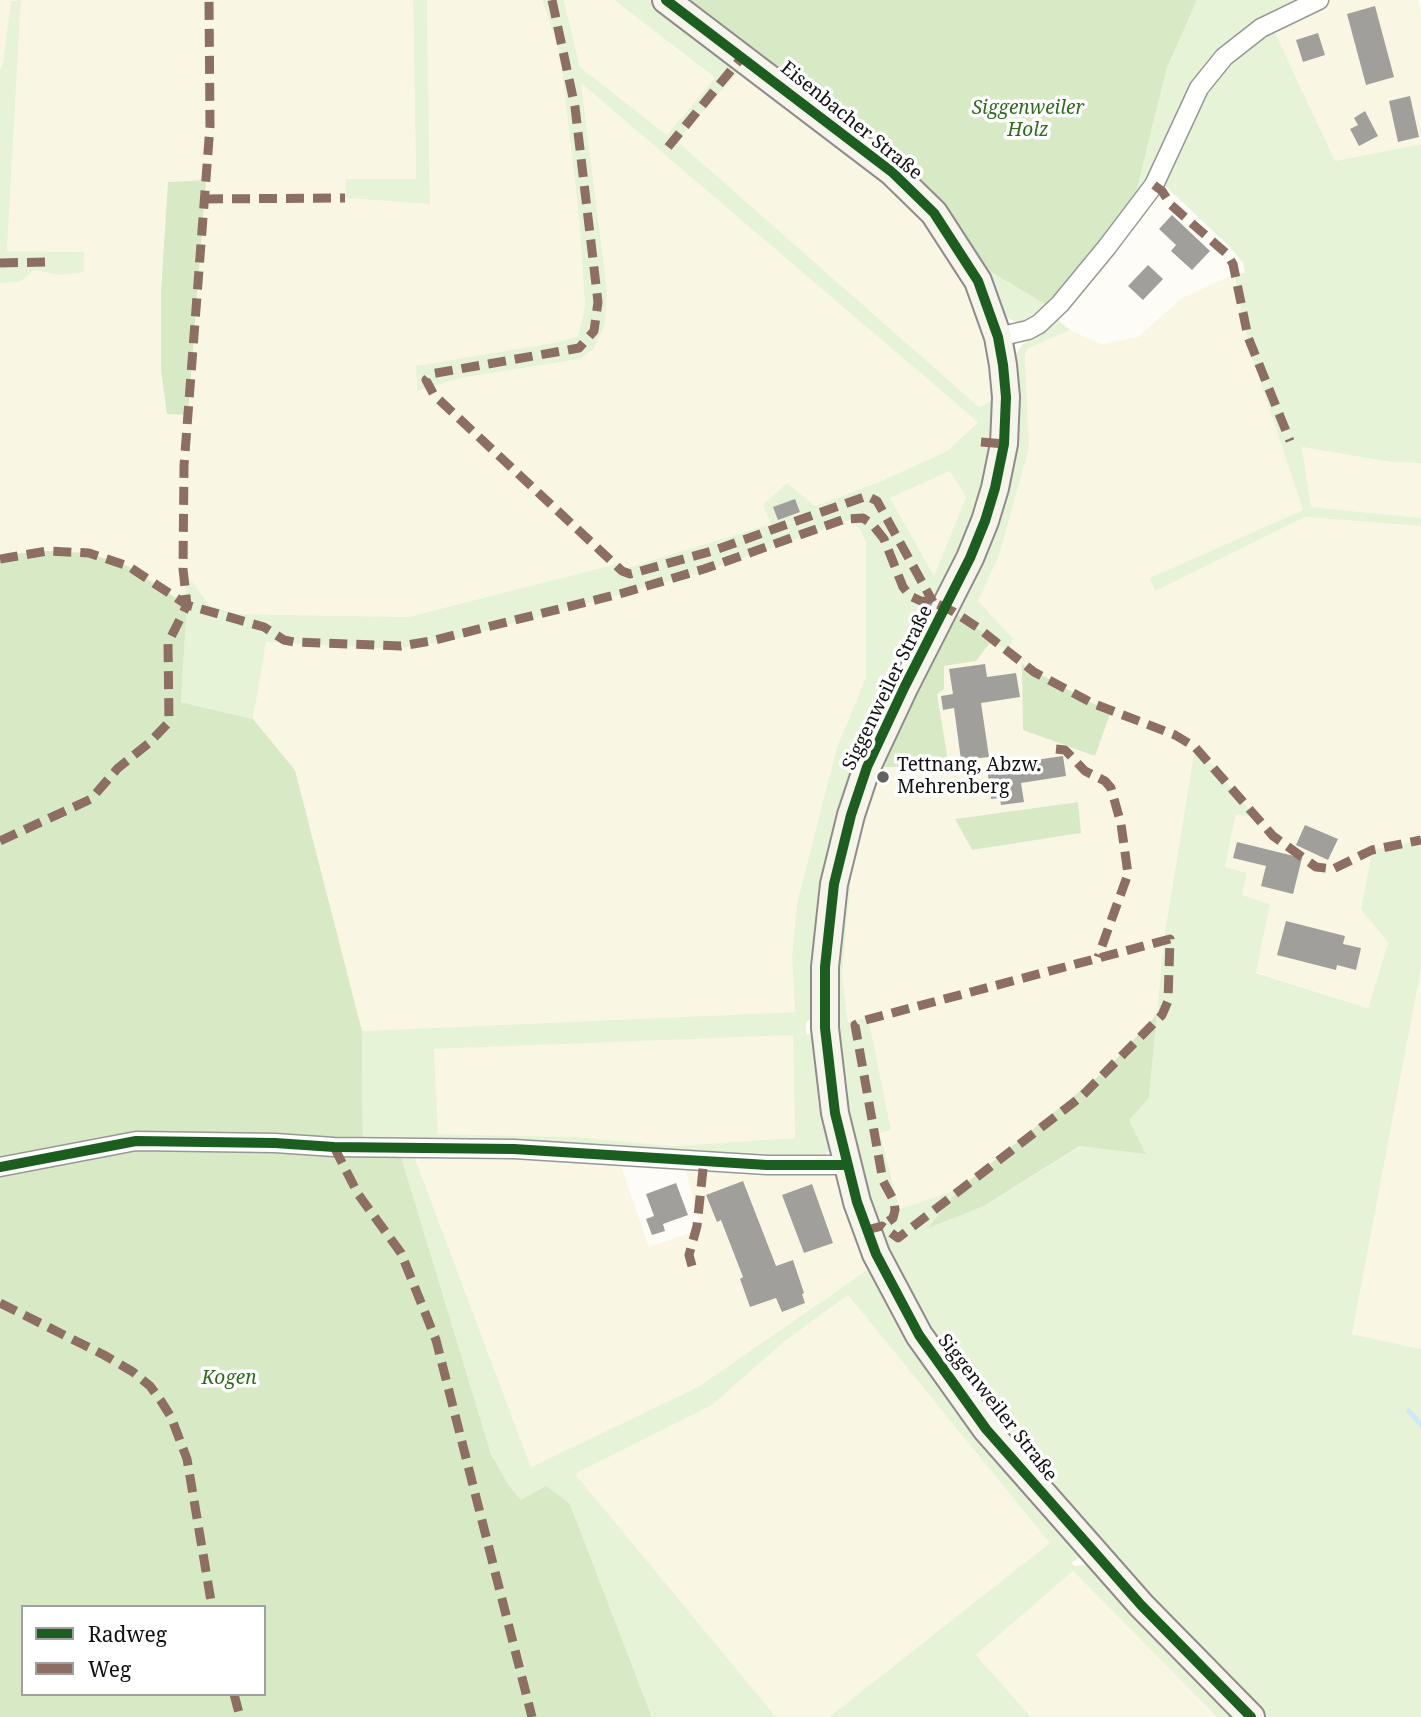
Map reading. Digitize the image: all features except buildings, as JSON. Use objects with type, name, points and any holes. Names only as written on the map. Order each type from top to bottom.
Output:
[{"type":"street","name":"Eisenbacher Straße","points":[[666,0],[892,172],[934,213],[978,281],[998,337]]},
{"type":"street","points":[[998,337],[1028,330],[1039,324],[1060,304],[1126,224],[1154,185],[1199,88],[1224,57],[1261,28],[1319,0]]},
{"type":"street","name":"Siggenweiler Straße","points":[[998,337],[1006,397],[1006,421],[995,488],[970,558],[867,767],[844,841],[835,884],[825,967],[825,1028],[829,1074],[846,1165],[857,1202],[876,1254],[919,1335],[986,1429],[1086,1545],[1251,1717]]},
{"type":"street","points":[[0,1167],[136,1141],[514,1149],[767,1165],[846,1165]]},
{"type":"shaded area","points":[[0,0],[12,0],[0,69]]},
{"type":"shaded area","points":[[21,0],[413,0],[416,179],[346,179],[346,198],[430,204],[427,0],[542,0],[560,54],[579,217],[585,306],[578,336],[417,390],[461,378],[580,359],[607,289],[581,82],[978,421],[947,451],[879,482],[814,506],[787,483],[764,505],[771,524],[625,568],[620,563],[408,617],[237,614],[209,605],[183,570],[187,605],[128,566],[0,555],[0,283],[20,282],[34,270],[59,275],[84,271],[84,252],[7,251]],"holes":[[[205,180],[188,414],[161,370],[161,290],[168,182]]]},
{"type":"shaded area","points":[[564,0],[614,0],[715,79],[667,135],[580,67]]},
{"type":"shaded area","points":[[1332,0],[1418,0],[1421,12],[1421,144],[1335,161],[1273,28]]},
{"type":"shaded area","points":[[745,71],[885,178],[918,209],[965,278],[980,315],[991,359],[995,399],[979,407],[677,141],[737,73]]},
{"type":"shaded area","points":[[1234,274],[1249,348],[1303,510],[1151,578],[1155,590],[1305,517],[1421,526],[1421,840],[1372,850],[1361,909],[1388,943],[1368,1008],[1256,972],[1270,904],[1241,895],[1225,867],[1236,814],[1255,817],[1195,748],[1164,938],[1157,1014],[1106,1070],[959,1189],[901,1209],[880,1133],[891,1130],[867,1017],[848,1022],[842,976],[851,878],[865,807],[880,767],[937,693],[944,689],[944,666],[976,661],[993,639],[1007,651],[978,601],[999,556],[1029,448],[1025,356],[1027,349],[1070,330],[1101,344],[1138,337],[1182,298]],"holes":[[[1077,802],[1080,833],[972,850],[955,819]]]},
{"type":"shaded area","points":[[1302,447],[1390,462],[1421,463],[1421,518],[1311,507]]},
{"type":"shaded area","points":[[950,471],[966,497],[934,576],[890,498]]},
{"type":"shaded area","points":[[849,519],[861,530],[866,543],[866,677],[837,747],[797,903],[792,956],[795,1012],[362,1031],[295,770],[253,719],[265,642],[394,649],[449,641],[700,573]]},
{"type":"shaded area","points":[[1421,969],[1421,1349],[1352,1334]]},
{"type":"shaded area","points":[[793,1034],[795,1138],[671,1146],[576,1137],[438,1134],[433,1049]]},
{"type":"shaded area","points":[[413,1153],[619,1160],[649,1247],[701,1229],[684,1164],[833,1173],[843,1181],[873,1266],[698,1387],[531,1467]]},
{"type":"shaded area","points":[[848,1295],[1051,1543],[829,1717],[776,1717],[574,1474],[712,1405],[785,1341]]},
{"type":"shaded area","points":[[1073,1571],[1217,1717],[1031,1717],[976,1655]]},
{"type":"green space","points":[[21,0],[7,251],[84,252],[84,272],[59,275],[34,270],[20,282],[0,283],[0,69],[11,1]]},
{"type":"green space","points":[[413,0],[427,0],[430,204],[345,198],[346,179],[416,179]]},
{"type":"green space","points":[[542,0],[564,0],[580,67],[667,135],[715,78],[614,0],[650,0],[745,71],[737,73],[677,141],[979,407],[995,399],[995,428],[978,515],[895,685],[815,1017],[806,1022],[806,1034],[813,1035],[831,1147],[824,1157],[817,1160],[363,1141],[362,1031],[795,1012],[792,956],[797,903],[837,747],[866,677],[866,543],[861,530],[849,520],[700,573],[449,641],[394,649],[266,642],[253,719],[181,702],[187,605],[183,569],[209,605],[237,614],[408,617],[620,563],[626,568],[771,524],[763,505],[787,483],[815,506],[879,482],[947,451],[978,422],[581,83],[607,289],[605,324],[594,348],[580,359],[461,378],[417,391],[416,366],[559,342],[578,336],[585,306],[579,217],[560,54]],"holes":[[[950,471],[966,497],[934,576],[890,498]],[[793,1035],[795,1138],[671,1146],[577,1137],[438,1134],[434,1049]]]},
{"type":"green space","name":"Siggenweiler Holz","points":[[686,0],[1197,0],[1167,68],[1135,197],[1048,306],[986,269],[963,231],[940,202]]},
{"type":"green space","points":[[1197,0],[1304,0],[1247,31],[1135,197],[1167,68]]},
{"type":"green space","points":[[1273,28],[1335,161],[1421,144],[1421,463],[1390,462],[1302,447],[1311,507],[1421,518],[1421,526],[1305,517],[1155,591],[1150,578],[1303,510],[1249,348],[1234,274],[1245,273],[1243,263],[1230,247],[1161,182],[1196,105],[1221,68]]},
{"type":"green space","points":[[206,180],[188,415],[167,414],[161,370],[161,290],[168,182]]},
{"type":"green space","points":[[986,269],[1048,306],[1018,323],[1006,317]]},
{"type":"green space","points":[[1056,318],[1070,330],[1027,349],[1025,356],[1029,448],[999,556],[978,601],[1013,639],[1007,652],[954,612],[1015,454],[1019,418],[1016,354],[1022,345]]},
{"type":"green space","name":"Kogen","points":[[47,551],[89,553],[128,566],[187,605],[181,702],[253,719],[295,770],[362,1031],[363,1154],[400,1153],[491,1454],[510,1487],[521,1500],[546,1486],[570,1504],[652,1717],[0,1717],[0,555]]},
{"type":"green space","points":[[954,612],[993,639],[976,661],[944,666],[944,689],[937,694],[949,767],[876,767]]},
{"type":"green space","points":[[1022,664],[1111,711],[1095,756],[1023,730]]},
{"type":"green space","points":[[1195,747],[1256,818],[1236,814],[1225,867],[1247,873],[1242,895],[1270,904],[1256,973],[1368,1008],[1388,943],[1361,909],[1372,850],[1421,840],[1421,969],[1352,1334],[1421,1349],[1421,1717],[1265,1717],[1194,1648],[956,1375],[885,1247],[855,1161],[835,1036],[840,907],[865,807],[851,878],[842,976],[848,1022],[868,1017],[891,1130],[880,1133],[900,1209],[959,1189],[929,1227],[984,1206],[1081,1146],[1129,1120],[1149,1097],[1164,938]]},
{"type":"green space","points":[[1078,802],[1081,833],[972,850],[955,819]]},
{"type":"green space","points":[[1157,1014],[1149,1098],[1129,1120],[1146,1154],[1080,1146],[984,1206],[928,1228],[959,1189],[1106,1070]]},
{"type":"green space","points":[[400,1153],[413,1153],[531,1467],[698,1387],[873,1266],[1084,1555],[1071,1563],[1075,1566],[1092,1564],[1245,1717],[1217,1717],[1073,1571],[976,1655],[1031,1717],[829,1717],[1050,1543],[848,1295],[785,1341],[712,1405],[575,1474],[776,1717],[652,1717],[570,1504],[521,1500],[510,1487],[491,1454]]},
{"type":"waterway","points":[[1409,1411],[1421,1425]]},
{"type":"marked path","points":[[0,841],[91,799],[118,768],[149,743],[169,722],[168,643],[187,605],[183,569],[184,466],[210,126],[209,0]]},
{"type":"marked path","points":[[552,0],[575,107],[598,302],[594,331],[579,348],[431,374],[426,380],[434,395],[622,571],[630,574],[712,551],[867,496],[877,501],[933,602]]},
{"type":"marked path","points":[[668,147],[742,57]]},
{"type":"marked path","points":[[1154,185],[1162,191],[1171,205],[1227,254],[1233,264],[1248,337],[1290,441]]},
{"type":"marked path","points":[[205,199],[345,198]]},
{"type":"marked path","points":[[0,263],[46,262]]},
{"type":"marked path","points":[[981,442],[1004,444]]},
{"type":"marked path","points":[[0,559],[47,551],[89,553],[128,566],[187,605],[264,627],[284,640],[401,646],[431,641],[623,593],[704,569],[845,519],[863,518],[872,524],[884,539],[903,587],[910,596],[933,602],[954,612],[1034,672],[1092,703],[1175,735],[1195,747],[1273,836],[1316,867],[1333,869],[1372,850],[1421,840]]},
{"type":"marked path","points":[[1056,749],[1065,750],[1085,771],[1105,781],[1111,788],[1121,824],[1128,874],[1098,957]]},
{"type":"marked path","points":[[867,1230],[882,1226],[898,1238],[1082,1096],[1162,1015],[1168,1001],[1170,939],[855,1025],[883,1181],[894,1201],[893,1218],[882,1226]]},
{"type":"marked path","points":[[334,1147],[358,1194],[401,1253],[436,1340],[532,1717]]},
{"type":"marked path","points":[[692,1266],[689,1255],[697,1226],[704,1160]]},
{"type":"marked path","points":[[0,1303],[133,1372],[150,1386],[161,1401],[171,1417],[187,1459],[212,1605]]},
{"type":"marked path","points":[[235,1696],[240,1717]]},
{"type":"cycle path","points":[[666,0],[892,172],[934,213],[978,281],[998,337],[1003,365],[1006,397],[1004,444],[985,521],[970,558],[867,767],[851,815],[834,884],[825,967],[825,1028],[835,1113],[857,1202],[876,1254],[919,1335],[986,1429],[1141,1605],[1251,1717]]},
{"type":"cycle path","points":[[0,1167],[136,1141],[514,1149],[767,1165],[846,1165]]},
{"type":"place","name":"Tettnang, Abzw. Mehrenberg","points":[[883,777]]}]
